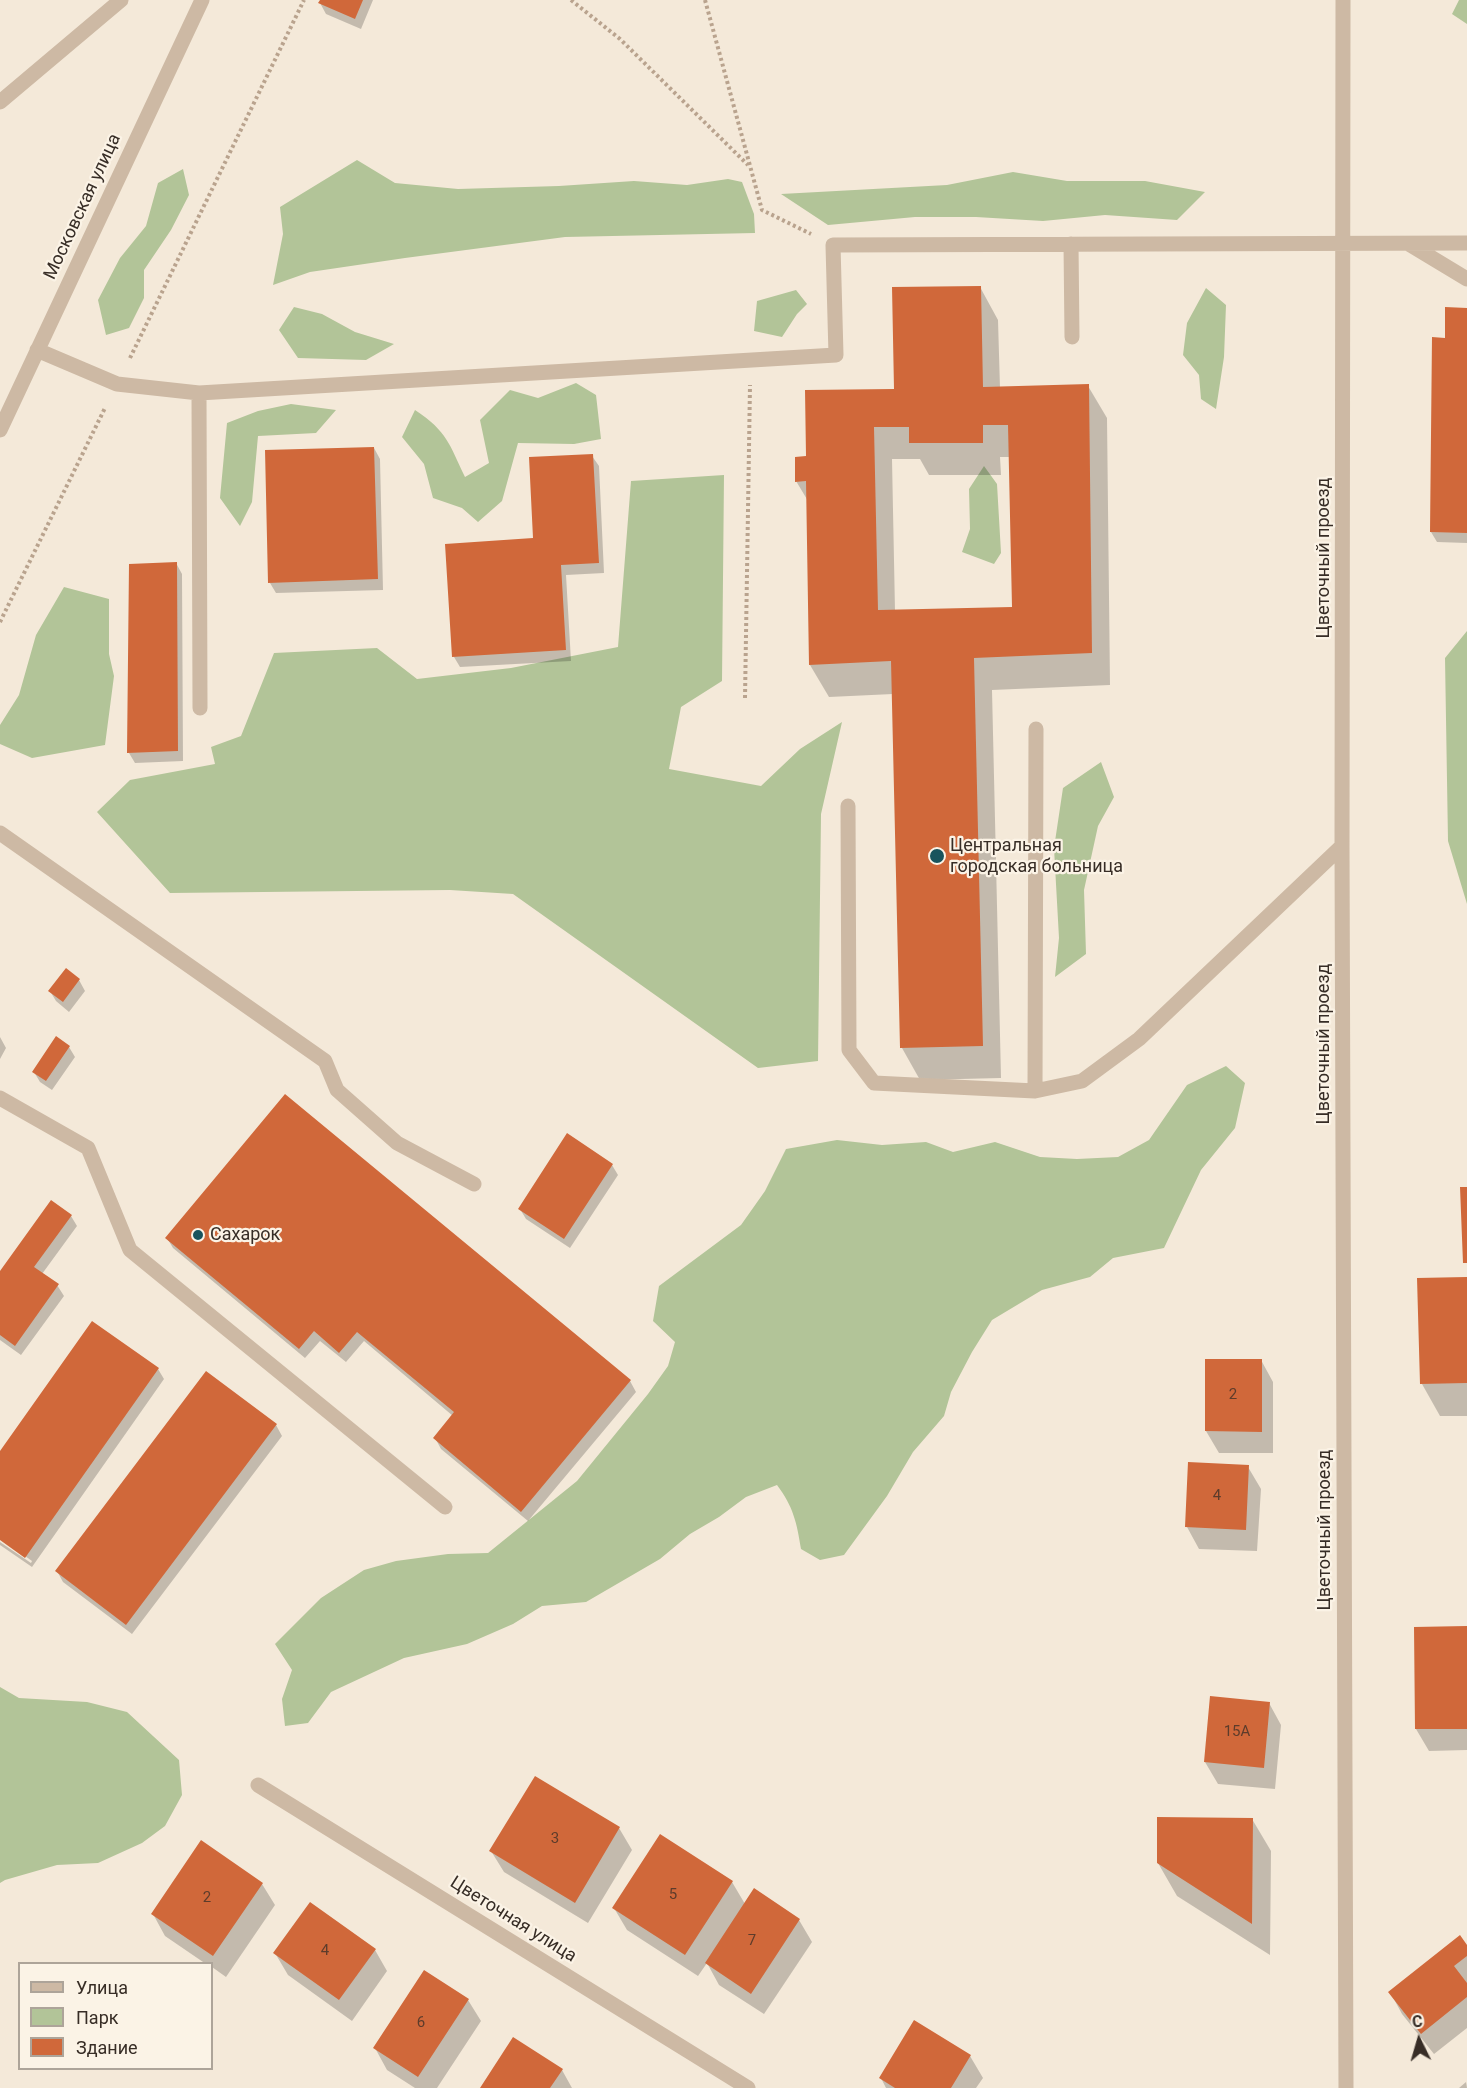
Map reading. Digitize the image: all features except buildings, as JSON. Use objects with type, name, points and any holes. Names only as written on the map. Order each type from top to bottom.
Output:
[{"type":"street","points":[[0,102],[121,0]]},
{"type":"street","name":"Московская улица","points":[[0,430],[202,0]]},
{"type":"street","name":"Цветочный проезд","points":[[1343,0],[1342,846],[1346,2088]]},
{"type":"street","points":[[37,350],[117,384],[199,393],[836,355],[833,245],[1467,243]]},
{"type":"street","points":[[1071,244],[1072,337]]},
{"type":"street","points":[[1409,244],[1467,279]]},
{"type":"street","points":[[199,393],[200,708]]},
{"type":"street","points":[[1035,1090],[1036,729]]},
{"type":"street","points":[[848,806],[849,1050],[874,1083],[1035,1090],[1082,1081],[1139,1039],[1342,846]]},
{"type":"street","points":[[0,833],[325,1061],[337,1090],[397,1143],[474,1184]]},
{"type":"street","points":[[0,1098],[88,1148],[130,1250],[445,1507]]},
{"type":"street","name":"Цветочная улица","points":[[258,1785],[748,2088]]},
{"type":"path","points":[[0,622],[304,0]]},
{"type":"path","points":[[571,0],[620,39],[750,167]]},
{"type":"path","points":[[705,0],[762,210],[833,245]]},
{"type":"path","points":[[746,699],[751,360]]},
{"type":"green space","points":[[1459,0],[1467,0],[1467,24],[1452,14]]},
{"type":"green space","points":[[357,160],[395,183],[458,189],[634,181],[687,185],[728,179],[742,182],[754,214],[755,233],[565,237],[310,272],[273,285],[283,234],[280,207]]},
{"type":"green space","points":[[183,169],[189,195],[171,230],[144,270],[144,298],[129,328],[106,335],[98,300],[120,258],[146,226],[158,183]]},
{"type":"green space","points":[[1013,172],[1067,181],[1145,181],[1205,192],[1177,220],[1105,215],[1043,221],[976,217],[915,217],[828,225],[781,194],[947,185]]},
{"type":"green space","points":[[1206,288],[1226,305],[1224,357],[1216,409],[1201,399],[1199,375],[1183,355],[1187,323]]},
{"type":"green space","points":[[796,290],[807,304],[797,314],[782,337],[754,331],[757,301]]},
{"type":"green space","points":[[294,307],[322,314],[355,332],[394,344],[366,360],[298,358],[279,330]]},
{"type":"green space","points":[[576,383],[596,395],[601,439],[574,444],[518,443],[502,501],[478,522],[462,508],[433,498],[424,464],[402,437],[415,410],[441,432],[465,477],[489,463],[480,420],[510,390],[538,398]]},
{"type":"green space","points":[[291,404],[336,410],[316,433],[258,436],[252,502],[240,526],[220,498],[227,423],[258,411]]},
{"type":"green space","points":[[984,466],[997,484],[1001,553],[994,564],[962,552],[970,529],[969,489]]},
{"type":"green space","points":[[724,475],[722,681],[681,707],[669,769],[761,786],[800,749],[842,722],[821,814],[818,1061],[758,1068],[513,894],[450,890],[170,893],[97,812],[130,780],[215,764],[211,747],[241,736],[274,653],[377,648],[417,679],[511,668],[618,647],[631,481]]},
{"type":"green space","points":[[64,587],[109,599],[109,654],[114,676],[105,745],[32,758],[0,744],[0,725],[19,695],[36,635]]},
{"type":"green space","points":[[1467,631],[1467,904],[1448,841],[1445,658]]},
{"type":"green space","points":[[1101,762],[1114,797],[1098,826],[1084,890],[1086,954],[1055,977],[1059,938],[1054,848],[1063,788]]},
{"type":"green space","points":[[1226,1066],[1245,1083],[1235,1128],[1201,1170],[1164,1248],[1113,1258],[1090,1277],[1042,1290],[992,1320],[951,1392],[944,1416],[913,1452],[887,1496],[844,1555],[820,1560],[801,1549],[794,1515],[777,1485],[746,1497],[719,1517],[690,1534],[660,1559],[586,1602],[542,1606],[513,1624],[467,1644],[404,1658],[331,1692],[308,1723],[285,1726],[282,1699],[292,1670],[275,1644],[321,1598],[364,1570],[396,1561],[448,1554],[488,1553],[577,1481],[668,1366],[675,1342],[653,1321],[659,1286],[741,1225],[765,1191],[786,1149],[837,1140],[882,1145],[926,1142],[953,1152],[995,1142],[1040,1157],[1077,1159],[1118,1157],[1149,1140],[1187,1085]]},
{"type":"green space","points":[[0,1687],[19,1698],[87,1702],[127,1712],[179,1760],[182,1795],[165,1826],[142,1843],[98,1863],[57,1865],[0,1883]]},
{"type":"place","name":"Центральная городская больница","points":[[937,856]]},
{"type":"place","name":"Сахарок","points":[[198,1235]]}]
